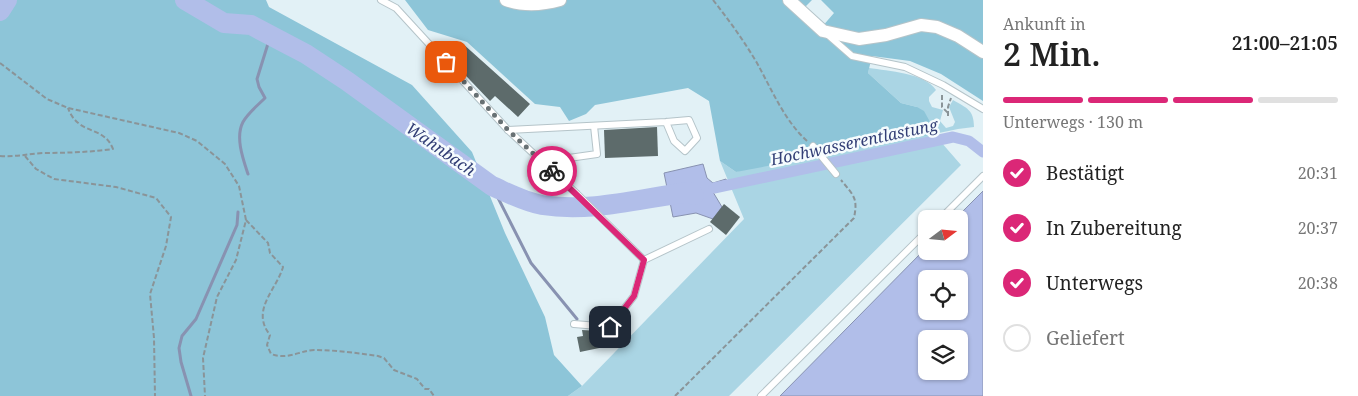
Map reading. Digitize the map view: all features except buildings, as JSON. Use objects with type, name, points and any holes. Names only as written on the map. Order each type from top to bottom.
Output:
[{"type":"street","points":[[506,0],[517,4],[548,4],[560,0]]},
{"type":"street","points":[[789,0],[823,31],[859,39],[886,35],[921,25],[937,27],[958,36],[983,52]]},
{"type":"lane","points":[[381,0],[396,8],[508,130],[644,260]]},
{"type":"lane","points":[[823,31],[852,56],[905,66],[983,109]]},
{"type":"lane","points":[[508,130],[689,120],[697,138],[685,151],[674,141],[666,122]]},
{"type":"lane","points":[[541,162],[597,154],[594,126]]},
{"type":"lane","points":[[813,146],[836,174]]},
{"type":"lane","points":[[949,210],[983,176]]},
{"type":"lane","points":[[574,324],[610,327],[634,296],[644,260],[709,228]]},
{"type":"lane","points":[[761,396],[918,240]]},
{"type":"path","points":[[713,0],[734,26],[778,101],[800,134],[813,146]]},
{"type":"path","points":[[0,63],[47,99],[68,108],[179,133],[197,141],[225,164],[234,178],[243,200],[246,220],[236,260],[216,297],[202,358],[205,396]]},
{"type":"path","points":[[944,86],[942,107],[948,114],[949,103],[955,92]]},
{"type":"path","points":[[0,156],[113,149],[110,141],[95,131],[83,128],[71,116],[68,108]]},
{"type":"path","points":[[24,156],[36,169],[54,179],[116,187],[156,198],[170,217],[166,246],[150,294],[154,338],[155,396]]},
{"type":"path","points":[[675,396],[854,218],[857,205],[853,195],[836,174]]},
{"type":"path","points":[[246,220],[268,243],[270,253],[282,267],[280,277],[273,285],[263,308],[264,327],[270,335],[267,345],[271,354],[278,357],[289,356],[312,350],[378,356],[384,358],[394,370],[417,380],[434,396]]},
{"type":"shaded area","points":[[0,0],[266,0],[269,7],[412,85],[472,152],[505,233],[545,317],[554,355],[582,386],[568,396],[0,396]]},
{"type":"shaded area","points":[[405,0],[812,0],[802,10],[821,28],[834,13],[821,0],[983,0],[983,101],[941,74],[910,61],[872,56],[868,73],[901,103],[924,111],[935,131],[934,134],[736,172],[720,161],[709,101],[688,88],[595,105],[586,114],[569,121],[560,107],[535,104],[467,42],[428,30]]},
{"type":"shaded area","points":[[869,68],[915,76],[931,84],[936,90],[929,97],[929,101],[932,107],[943,110],[940,121],[946,128],[953,126],[955,122],[949,107],[953,100],[969,110],[973,117],[974,127],[934,134],[961,165],[729,396],[568,396],[582,386],[744,219],[720,161],[736,172],[917,107],[901,103],[868,73]]},
{"type":"shaded area","points":[[703,164],[707,178],[713,183],[726,179],[729,188],[713,192],[722,207],[713,219],[696,213],[673,217],[664,173]]},
{"type":"shaded area","points":[[983,191],[983,396],[780,396],[918,256],[918,260],[968,260],[968,210],[964,210]]},
{"type":"waterway","name":"Wahnbach","points":[[0,11],[7,0]]},
{"type":"waterway","name":"Wahnbach","points":[[185,0],[224,23],[251,25],[306,54],[347,81],[492,186],[523,200],[542,205],[579,207],[616,204],[690,192],[694,195]]},
{"type":"waterway","points":[[199,8],[203,0]]},
{"type":"waterway","points":[[248,174],[241,148],[240,134],[243,122],[265,98],[257,79],[271,34]]},
{"type":"waterway","name":"Hochwasserentlastung","points":[[714,188],[953,137],[969,141],[983,152]]},
{"type":"waterway","points":[[492,186],[531,263],[577,319]]},
{"type":"waterway","points":[[191,396],[181,362],[179,348],[182,336],[196,319],[237,225],[238,212]]},
{"type":"way so far","points":[[446,62],[508,130],[552,171]]},
{"type":"route","points":[[552,171],[644,260],[634,296],[610,327]]}]
